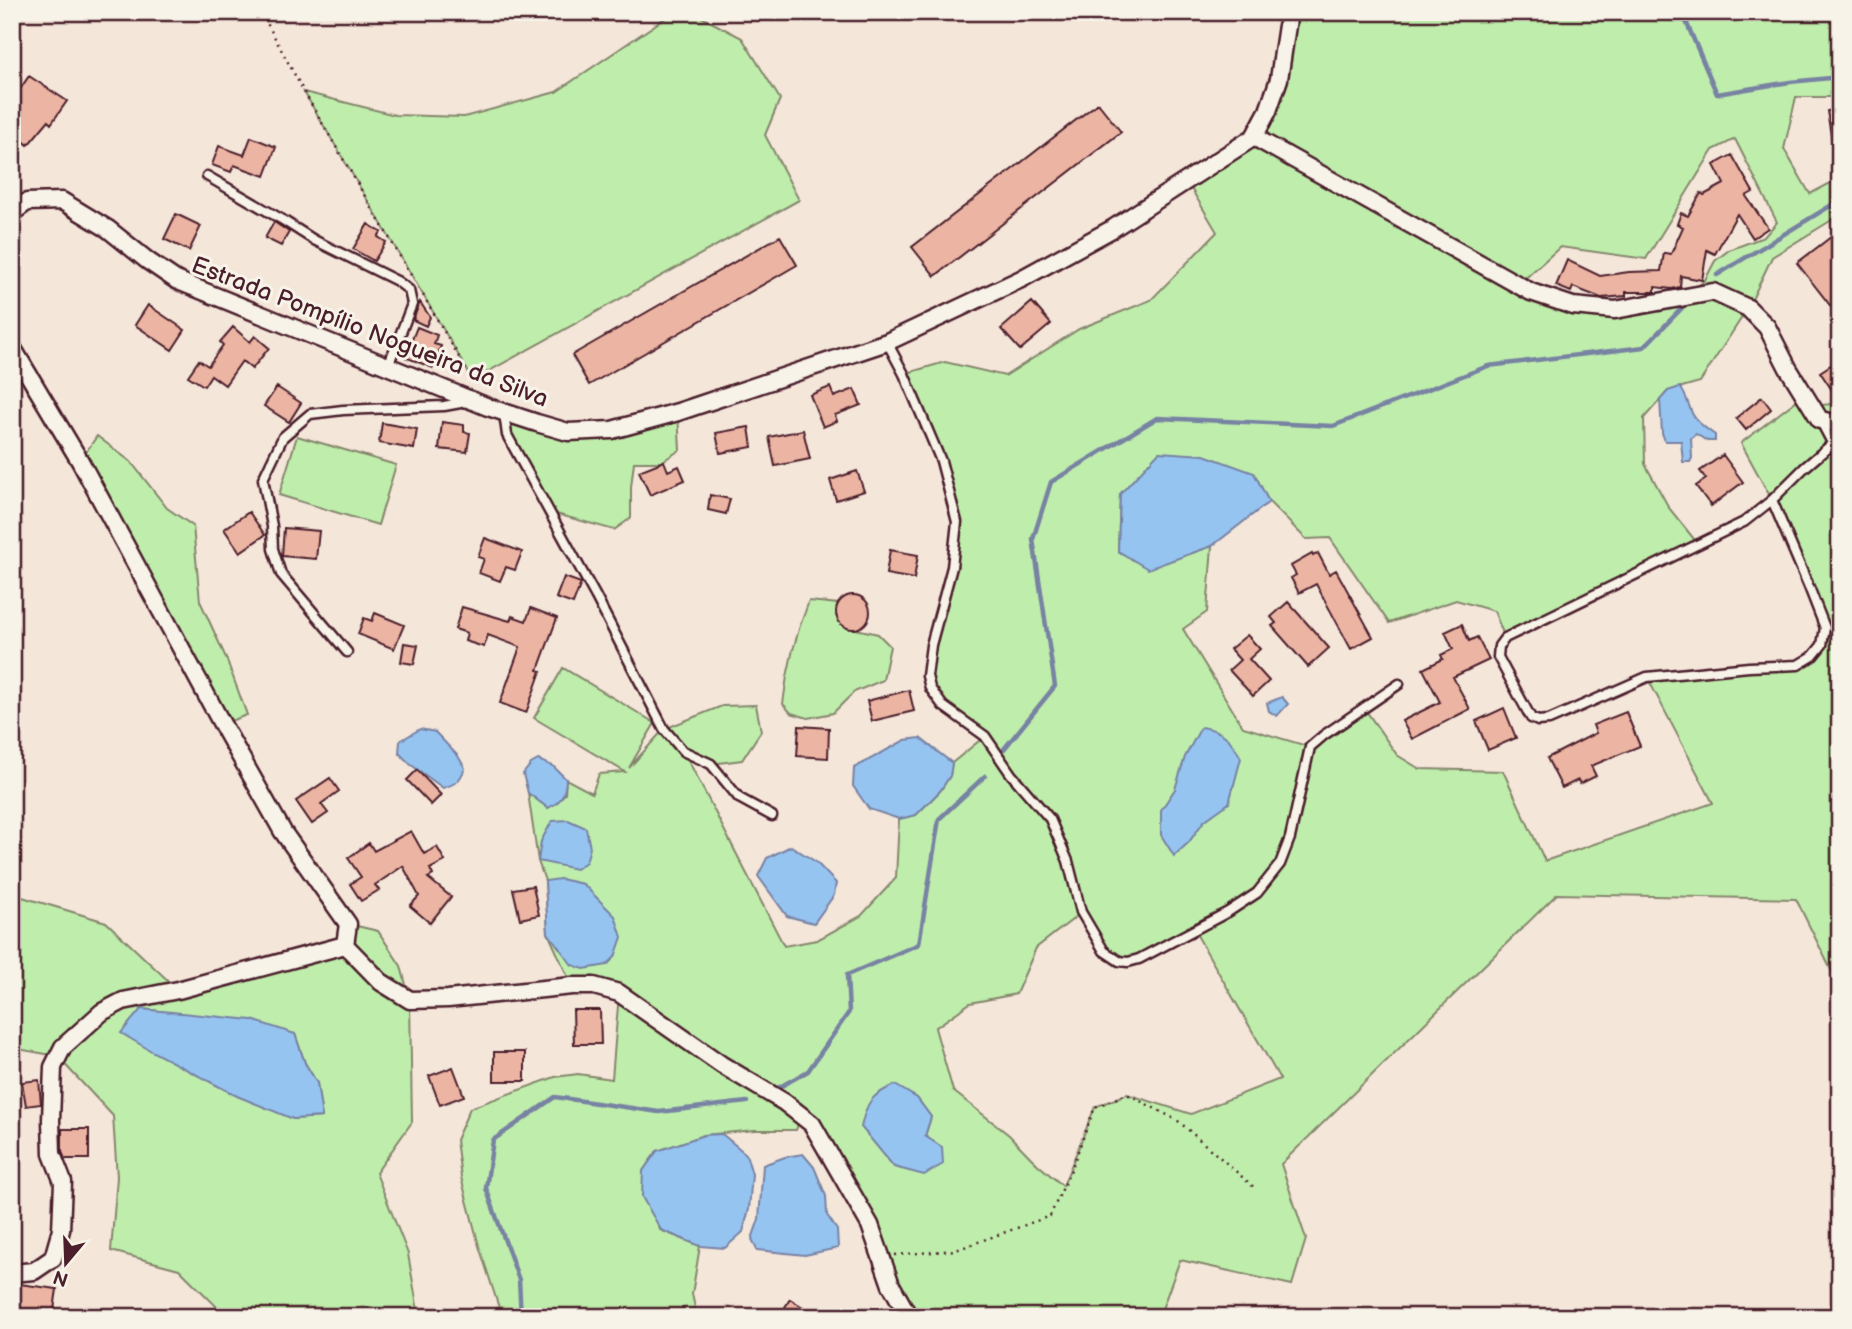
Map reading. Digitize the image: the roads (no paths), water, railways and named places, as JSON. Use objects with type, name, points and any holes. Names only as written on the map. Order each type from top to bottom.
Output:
[{"type":"street","points":[[1289,12],[1279,79],[1268,111],[1254,137],[1531,292],[1573,306],[1615,310],[1713,292],[1748,308],[1767,327],[1820,420],[1840,424]]},
{"type":"street","name":"Estrada Pompílio Nogueira da Silva","points":[[12,214],[27,202],[62,201],[108,229],[176,280],[488,407],[568,432],[612,430],[678,412],[887,342],[1021,279],[1112,229],[1254,137]]},
{"type":"street","points":[[12,347],[80,461],[283,832],[348,924],[345,945]]},
{"type":"street","points":[[345,945],[381,982],[410,1000],[448,999],[572,986],[594,986],[619,993],[722,1065],[784,1102],[812,1124],[870,1225],[891,1285],[909,1317]]},
{"type":"street","points":[[12,1273],[34,1271],[53,1258],[61,1230],[63,1182],[52,1154],[51,1120],[53,1067],[63,1047],[102,1012],[123,1002],[345,945]]},
{"type":"lane","points":[[207,176],[314,240],[410,290],[412,304],[388,366]]},
{"type":"lane","points":[[887,342],[904,374],[941,461],[957,522],[952,567],[931,645],[927,676],[930,688],[943,706],[985,736],[1012,774],[1050,819],[1068,860],[1081,912],[1104,951],[1111,956],[1128,962],[1139,959],[1228,912],[1257,893],[1280,864],[1290,838],[1310,747],[1399,684]]},
{"type":"lane","points":[[347,652],[281,574],[273,549],[272,526],[263,479],[283,437],[310,414],[472,401]]},
{"type":"lane","points":[[504,412],[507,435],[596,597],[664,729],[683,751],[711,764],[739,798],[772,816]]},
{"type":"lane","points":[[1820,420],[1840,458]]},
{"type":"lane","points":[[1772,500],[1825,628],[1822,645],[1813,656],[1798,665],[1647,677],[1549,720],[1538,721],[1531,718],[1498,657],[1499,646],[1505,638],[1744,522],[1772,500],[1832,444]]},
{"type":"water","points":[[1680,387],[1695,418],[1715,435],[1715,441],[1707,441],[1696,434],[1691,438],[1690,462],[1683,462],[1681,441],[1665,441],[1662,433],[1660,400],[1668,391]]},
{"type":"water","points":[[1159,452],[1204,455],[1254,473],[1269,502],[1212,546],[1148,569],[1118,551],[1120,494]]},
{"type":"water","points":[[1282,697],[1288,704],[1277,716],[1269,711],[1267,703]]},
{"type":"water","points":[[1201,727],[1215,730],[1226,737],[1241,758],[1229,803],[1204,821],[1189,842],[1174,856],[1161,835],[1161,810],[1175,789],[1185,757]]},
{"type":"water","points":[[420,729],[435,732],[458,756],[465,768],[454,783],[443,788],[399,753],[400,741]]},
{"type":"water","points":[[920,738],[952,763],[950,776],[940,791],[916,815],[899,819],[869,809],[853,786],[854,768],[905,740]]},
{"type":"water","points":[[538,760],[553,766],[566,779],[562,797],[548,808],[528,793],[523,774]]},
{"type":"water","points":[[568,820],[586,828],[590,848],[586,862],[576,869],[538,861],[541,841],[552,821]]},
{"type":"water","points":[[791,846],[816,862],[836,883],[834,895],[814,923],[787,916],[758,876],[767,858]]},
{"type":"water","points":[[560,879],[583,884],[615,916],[622,937],[615,957],[607,965],[584,969],[572,965],[548,933],[545,881]]},
{"type":"water","points":[[141,1009],[252,1020],[295,1034],[305,1063],[317,1083],[322,1117],[293,1119],[237,1096],[121,1033]]},
{"type":"water","points":[[895,1085],[917,1098],[931,1117],[925,1136],[942,1147],[943,1164],[924,1175],[894,1167],[861,1127],[871,1100]]},
{"type":"water","points":[[722,1134],[746,1154],[752,1174],[749,1209],[743,1232],[725,1248],[700,1246],[661,1230],[642,1197],[643,1171],[657,1151],[704,1135]]},
{"type":"water","points":[[803,1154],[814,1167],[826,1196],[827,1215],[837,1230],[838,1248],[805,1255],[757,1250],[752,1239],[759,1219],[763,1165]]},
{"type":"waterway","points":[[1682,12],[1717,94],[1840,77]]},
{"type":"waterway","points":[[1717,275],[1840,200]]},
{"type":"waterway","points":[[1004,749],[1055,686],[1033,539],[1051,482],[1157,418],[1333,426],[1488,366],[1644,347],[1683,307]]},
{"type":"waterway","points":[[778,1088],[808,1071],[849,1012],[847,975],[919,944],[939,819],[985,776]]},
{"type":"waterway","points":[[521,1317],[519,1280],[486,1188],[493,1140],[555,1097],[659,1112],[747,1102]]}]
